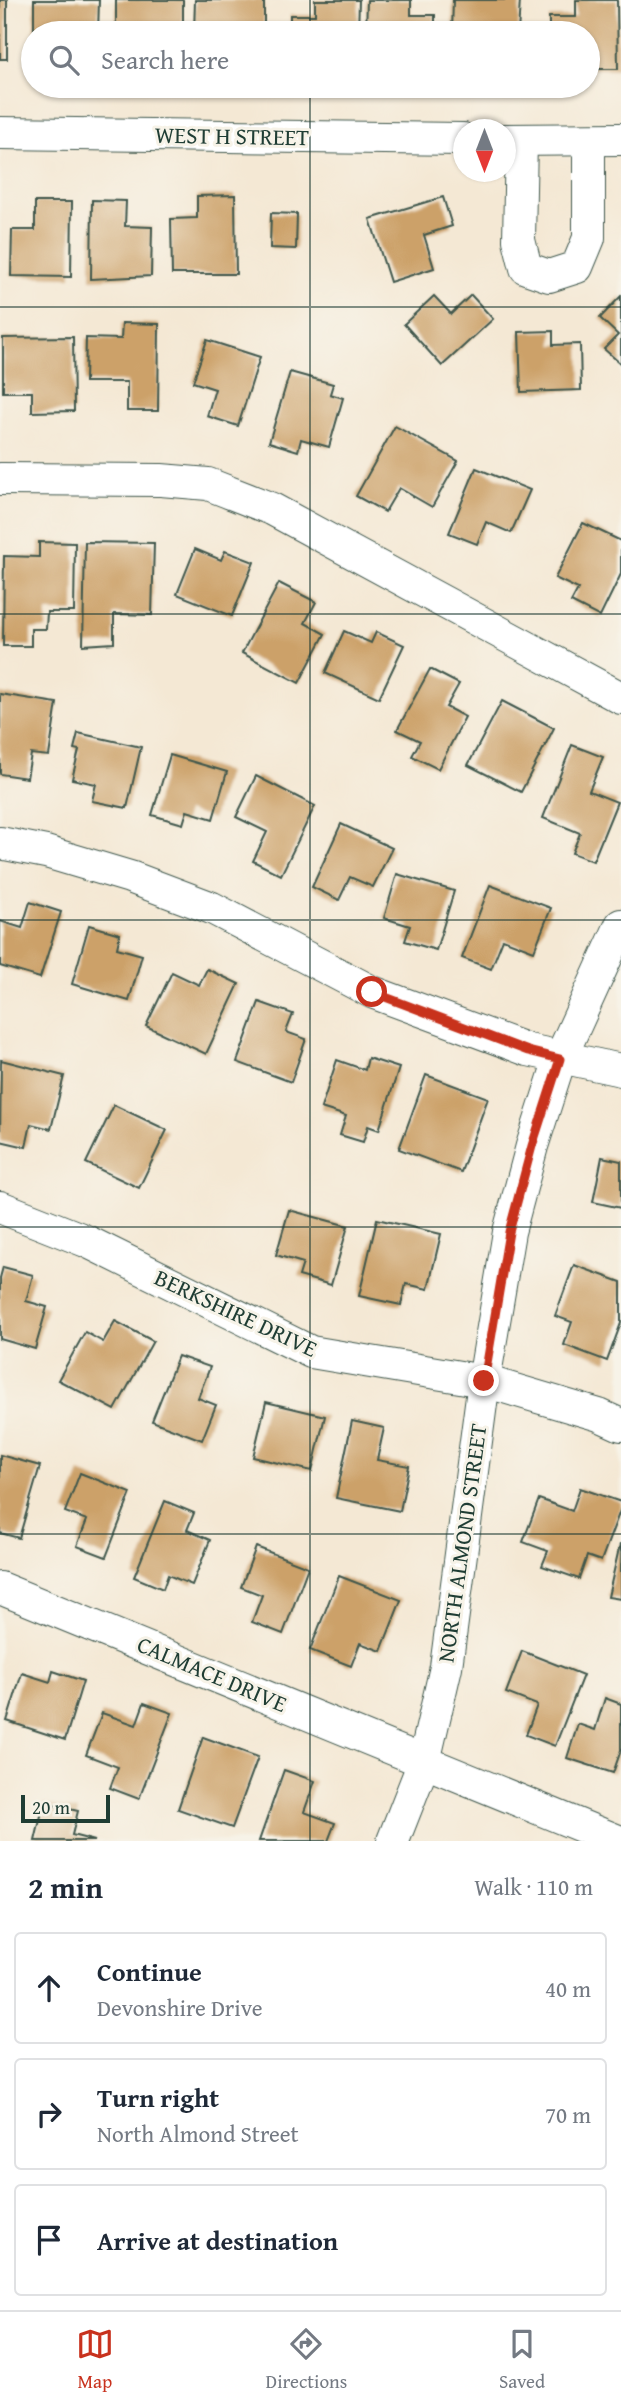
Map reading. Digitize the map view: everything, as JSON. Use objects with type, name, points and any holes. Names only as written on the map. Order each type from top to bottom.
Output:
[{"type":"street","name":"WEST H STREET","points":[[0,133],[453,139]]},
{"type":"street","points":[[516,140],[621,139]]},
{"type":"street","points":[[516,182],[519,240],[526,268],[549,276],[577,267],[589,238],[589,140]]},
{"type":"street","points":[[0,479],[185,482],[208,484],[237,494],[272,509],[621,698]]},
{"type":"street","points":[[0,843],[46,852],[130,877],[201,904],[372,992],[528,1051],[621,1070]]},
{"type":"street","name":"NORTH ALMOND STREET","points":[[393,1841],[424,1762],[446,1667],[484,1381],[509,1232],[532,1146],[560,1059],[621,925]]},
{"type":"street","name":"BERKSHIRE DRIVE","points":[[0,1207],[86,1241],[311,1352],[484,1381],[599,1415],[621,1425]]},
{"type":"street","name":"CALMACE DRIVE","points":[[0,1588],[618,1841]]},
{"type":"building","points":[[0,0],[7,0],[7,59],[0,59]]},
{"type":"building","points":[[34,0],[99,0],[98,21],[34,21]]},
{"type":"building","points":[[116,0],[183,0],[183,21],[116,21]]},
{"type":"building","points":[[195,0],[264,0],[264,21],[194,21]]},
{"type":"building","points":[[315,0],[359,0],[358,21],[290,21],[290,15],[315,15]]},
{"type":"building","points":[[367,0],[411,0],[411,15],[435,15],[435,21],[366,21]]},
{"type":"building","points":[[453,0],[520,0],[519,21],[452,21]]},
{"type":"building","points":[[576,0],[617,0],[618,69],[600,69],[600,21],[549,21],[549,17],[576,17]]},
{"type":"building","points":[[235,195],[236,274],[172,274],[171,219],[197,218],[197,196]]},
{"type":"building","points":[[443,197],[452,226],[424,235],[434,268],[390,282],[370,219]]},
{"type":"building","points":[[92,200],[126,201],[125,226],[152,227],[151,276],[91,279]]},
{"type":"building","points":[[35,202],[72,202],[71,277],[11,276],[12,230],[35,230]]},
{"type":"building","points":[[271,213],[297,214],[296,249],[270,248]]},
{"type":"building","points":[[471,295],[493,319],[442,366],[404,324],[434,296],[451,314]]},
{"type":"building","points":[[621,296],[621,364],[604,349],[618,335],[600,318]]},
{"type":"building","points":[[122,323],[159,324],[158,411],[127,411],[127,382],[85,382],[86,338],[121,339]]},
{"type":"building","points":[[553,331],[553,345],[580,344],[581,390],[521,392],[519,332]]},
{"type":"building","points":[[73,337],[74,411],[32,412],[32,392],[3,392],[3,338]]},
{"type":"building","points":[[207,340],[260,357],[238,426],[207,416],[215,389],[193,382]]},
{"type":"building","points":[[290,372],[333,384],[330,394],[343,398],[329,447],[301,439],[298,451],[269,442]]},
{"type":"building","points":[[395,426],[458,461],[432,507],[399,488],[385,512],[356,496]]},
{"type":"building","points":[[476,468],[530,490],[511,533],[486,522],[477,544],[449,533]]},
{"type":"building","points":[[583,523],[621,541],[621,574],[600,617],[571,602],[578,589],[555,578]]},
{"type":"building","points":[[39,542],[75,543],[74,612],[47,612],[46,629],[31,629],[31,646],[3,646],[4,556],[39,557]]},
{"type":"building","points":[[85,542],[154,543],[152,615],[114,614],[114,643],[83,645]]},
{"type":"building","points":[[195,549],[221,560],[225,551],[254,562],[232,616],[177,594]]},
{"type":"building","points":[[279,583],[316,602],[305,623],[325,634],[299,683],[242,653]]},
{"type":"building","points":[[344,631],[371,643],[376,632],[404,645],[379,698],[325,673]]},
{"type":"building","points":[[430,669],[459,684],[446,707],[465,717],[438,769],[412,756],[420,741],[397,730]]},
{"type":"building","points":[[0,694],[57,703],[49,756],[31,754],[27,778],[0,774]]},
{"type":"building","points":[[502,701],[554,728],[521,792],[468,765]]},
{"type":"building","points":[[78,733],[141,747],[127,808],[92,801],[96,784],[72,779],[79,750],[74,749]]},
{"type":"building","points":[[572,745],[603,757],[589,791],[617,802],[593,861],[572,853],[580,833],[543,818]]},
{"type":"building","points":[[170,755],[227,772],[213,819],[187,811],[183,824],[152,815]]},
{"type":"building","points":[[256,776],[315,806],[281,875],[253,861],[267,832],[236,817]]},
{"type":"building","points":[[341,824],[392,848],[373,887],[350,877],[339,900],[312,887]]},
{"type":"building","points":[[397,874],[454,891],[436,950],[405,941],[410,926],[384,918]]},
{"type":"building","points":[[490,885],[551,908],[534,951],[503,939],[491,969],[462,958]]},
{"type":"building","points":[[30,902],[61,912],[40,978],[0,966],[0,921],[22,928]]},
{"type":"building","points":[[89,925],[120,934],[117,948],[142,955],[129,1001],[72,984]]},
{"type":"building","points":[[207,969],[239,984],[206,1054],[146,1026],[172,972],[199,985]]},
{"type":"building","points":[[259,1002],[293,1014],[286,1032],[306,1039],[291,1082],[237,1062]]},
{"type":"building","points":[[368,1058],[399,1068],[379,1130],[368,1126],[363,1142],[340,1135],[346,1116],[321,1108],[337,1060],[365,1070]]},
{"type":"building","points":[[1,1060],[64,1076],[51,1129],[31,1124],[26,1147],[0,1141]]},
{"type":"building","points":[[426,1075],[488,1098],[461,1172],[399,1149]]},
{"type":"building","points":[[114,1105],[167,1130],[139,1188],[86,1163]]},
{"type":"building","points":[[602,1157],[621,1161],[621,1208],[593,1202]]},
{"type":"building","points":[[289,1210],[348,1226],[331,1285],[299,1276],[303,1263],[276,1255]]},
{"type":"building","points":[[377,1219],[441,1234],[428,1289],[406,1284],[401,1305],[359,1296]]},
{"type":"building","points":[[574,1265],[621,1282],[621,1323],[607,1361],[564,1345],[572,1322],[555,1316]]},
{"type":"building","points":[[3,1267],[33,1275],[26,1301],[47,1307],[35,1349],[0,1339],[0,1278]]},
{"type":"building","points":[[115,1321],[153,1341],[115,1410],[58,1380],[85,1332],[103,1342]]},
{"type":"building","points":[[178,1356],[210,1367],[198,1398],[216,1405],[202,1440],[152,1421]]},
{"type":"building","points":[[266,1402],[325,1416],[312,1471],[253,1457]]},
{"type":"building","points":[[352,1421],[384,1428],[377,1460],[409,1466],[400,1511],[336,1498]]},
{"type":"building","points":[[0,1455],[40,1466],[19,1538],[0,1533]]},
{"type":"building","points":[[80,1473],[131,1493],[106,1557],[77,1546],[87,1520],[65,1512]]},
{"type":"building","points":[[580,1488],[621,1502],[621,1508],[601,1561],[587,1556],[579,1579],[542,1566],[548,1551],[523,1542],[539,1499],[572,1511]]},
{"type":"building","points":[[165,1501],[194,1513],[187,1530],[210,1540],[192,1585],[168,1575],[163,1589],[134,1577]]},
{"type":"building","points":[[621,1544],[621,1599],[608,1597]]},
{"type":"building","points":[[256,1547],[308,1567],[283,1634],[252,1622],[262,1595],[241,1587]]},
{"type":"building","points":[[339,1576],[401,1600],[381,1651],[360,1643],[351,1666],[310,1650]]},
{"type":"building","points":[[522,1651],[583,1675],[555,1746],[526,1735],[537,1705],[506,1693]]},
{"type":"building","points":[[53,1671],[83,1681],[65,1740],[7,1721],[22,1673],[50,1682]]},
{"type":"building","points":[[605,1698],[621,1704],[621,1750],[613,1773],[567,1758],[578,1724],[595,1730]]},
{"type":"building","points":[[144,1703],[172,1713],[139,1799],[110,1788],[118,1767],[86,1755],[102,1713],[136,1725]]},
{"type":"building","points":[[203,1737],[258,1757],[232,1828],[178,1809]]},
{"type":"building","points":[[284,1770],[315,1781],[304,1812],[335,1823],[328,1841],[259,1841]]},
{"type":"building","points":[[44,1803],[78,1811],[72,1835],[95,1841],[35,1841]]},
{"type":"route","points":[[372,992],[528,1051],[560,1059],[532,1146],[509,1232],[484,1381]]}]
